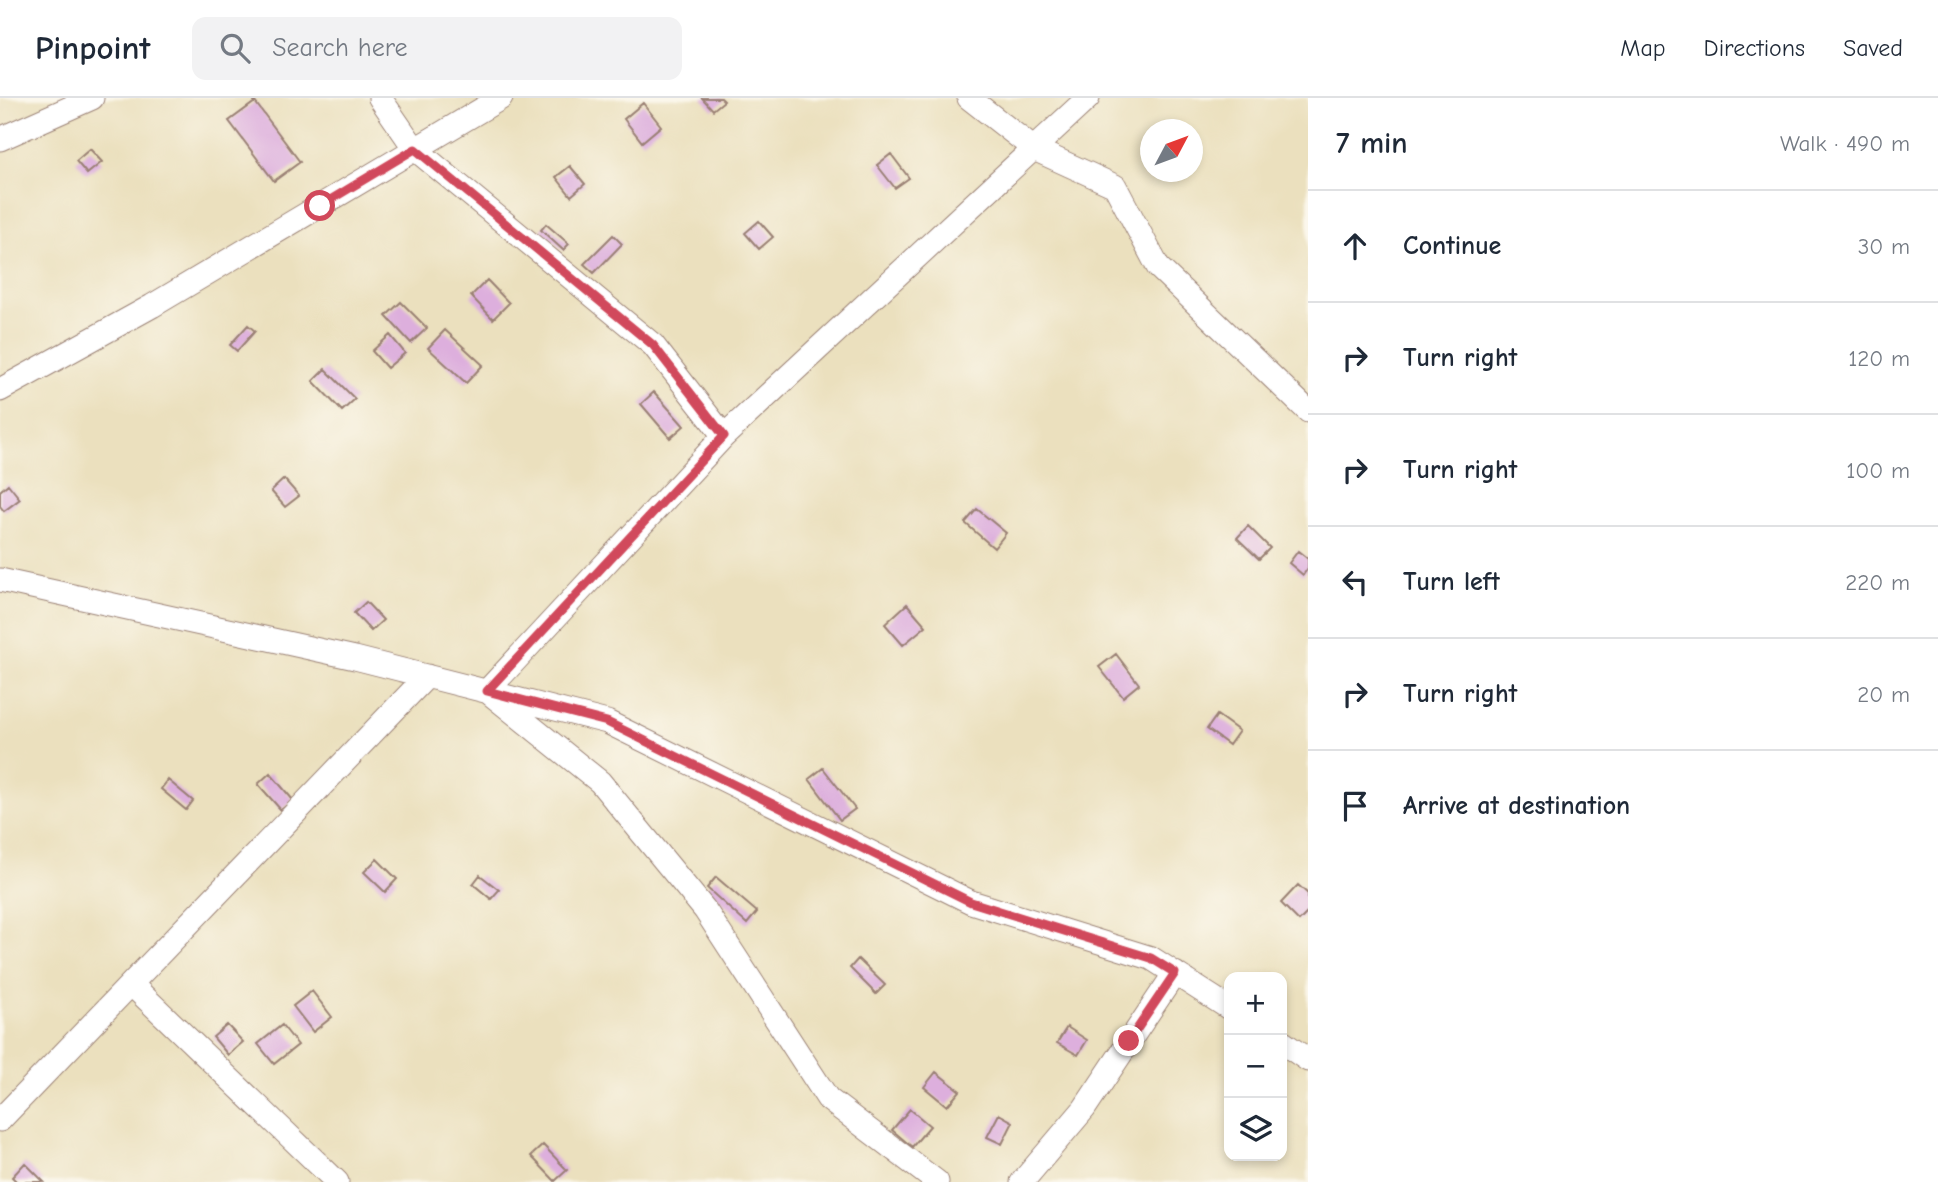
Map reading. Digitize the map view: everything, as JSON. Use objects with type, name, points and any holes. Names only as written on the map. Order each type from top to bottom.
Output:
[{"type":"street","points":[[0,139],[92,98]]},
{"type":"street","points":[[380,98],[415,149],[653,345],[724,436]]},
{"type":"street","points":[[0,390],[164,299],[502,98]]},
{"type":"street","points":[[969,98],[1034,149],[1115,186],[1158,267],[1308,411]]},
{"type":"street","points":[[487,691],[724,436],[1088,98]]},
{"type":"street","points":[[0,580],[427,676],[607,722],[971,902],[1151,958],[1224,1005]]},
{"type":"street","points":[[0,1120],[427,676]]},
{"type":"street","points":[[487,691],[600,782],[705,910],[828,1099],[937,1182]]},
{"type":"street","points":[[1022,1182],[1084,1109],[1175,973]]},
{"type":"street","points":[[131,984],[337,1182]]},
{"type":"street","points":[[1287,1045],[1308,1060]]},
{"type":"building","points":[[702,98],[721,98],[724,101],[713,110]]},
{"type":"building","points":[[255,102],[300,162],[274,181],[229,121]]},
{"type":"building","points":[[643,103],[661,126],[642,142],[624,119]]},
{"type":"building","points":[[90,149],[102,162],[87,174],[76,161]]},
{"type":"building","points":[[891,154],[909,178],[895,188],[877,165]]},
{"type":"building","points":[[570,166],[585,184],[571,196],[556,177]]},
{"type":"building","points":[[759,221],[773,237],[759,249],[745,233]]},
{"type":"building","points":[[546,224],[569,244],[563,250],[541,230]]},
{"type":"building","points":[[613,235],[622,244],[594,273],[584,264]]},
{"type":"building","points":[[487,280],[509,303],[493,319],[471,296]]},
{"type":"building","points":[[401,302],[427,328],[411,343],[386,316]]},
{"type":"building","points":[[248,325],[255,331],[237,351],[230,345]]},
{"type":"building","points":[[445,330],[483,365],[466,383],[428,348]]},
{"type":"building","points":[[390,335],[405,353],[387,368],[372,351]]},
{"type":"building","points":[[325,369],[355,399],[342,411],[313,381]]},
{"type":"building","points":[[654,392],[684,426],[670,438],[641,404]]},
{"type":"building","points":[[284,479],[299,496],[285,507],[271,491]]},
{"type":"building","points":[[8,484],[20,499],[4,511],[0,506],[0,491]]},
{"type":"building","points":[[977,509],[1006,533],[994,548],[965,523]]},
{"type":"building","points":[[1248,526],[1270,548],[1259,559],[1237,538]]},
{"type":"building","points":[[1298,551],[1308,559],[1308,568],[1303,575],[1289,563]]},
{"type":"building","points":[[366,602],[383,620],[371,631],[354,613]]},
{"type":"building","points":[[907,604],[926,626],[903,645],[885,624]]},
{"type":"building","points":[[1116,654],[1139,684],[1123,697],[1099,667]]},
{"type":"building","points":[[1217,715],[1239,731],[1229,745],[1207,729]]},
{"type":"building","points":[[823,768],[855,809],[840,820],[809,779]]},
{"type":"building","points":[[270,773],[293,800],[281,810],[258,784]]},
{"type":"building","points":[[168,780],[193,801],[186,810],[161,789]]},
{"type":"building","points":[[377,859],[397,879],[385,892],[364,872]]},
{"type":"building","points":[[480,875],[499,890],[491,899],[473,884]]},
{"type":"building","points":[[716,877],[757,912],[747,924],[707,888]]},
{"type":"building","points":[[1298,885],[1308,894],[1308,912],[1299,921],[1281,903]]},
{"type":"building","points":[[858,959],[885,985],[876,994],[850,968]]},
{"type":"building","points":[[312,991],[332,1017],[313,1032],[293,1006]]},
{"type":"building","points":[[227,1025],[243,1042],[228,1055],[213,1037]]},
{"type":"building","points":[[282,1025],[298,1045],[274,1064],[258,1044]]},
{"type":"building","points":[[1067,1027],[1087,1040],[1078,1055],[1057,1043]]},
{"type":"building","points":[[936,1072],[960,1091],[947,1106],[924,1087]]},
{"type":"building","points":[[910,1109],[930,1126],[912,1147],[892,1130]]},
{"type":"building","points":[[999,1114],[1013,1122],[1002,1144],[987,1137]]},
{"type":"building","points":[[543,1145],[567,1170],[555,1181],[531,1156]]},
{"type":"building","points":[[25,1163],[44,1182],[17,1182],[12,1177]]},
{"type":"route","points":[[320,206],[415,149],[653,345],[724,436],[487,691],[607,722],[971,902],[1151,958],[1175,973],[1129,1041]]}]
